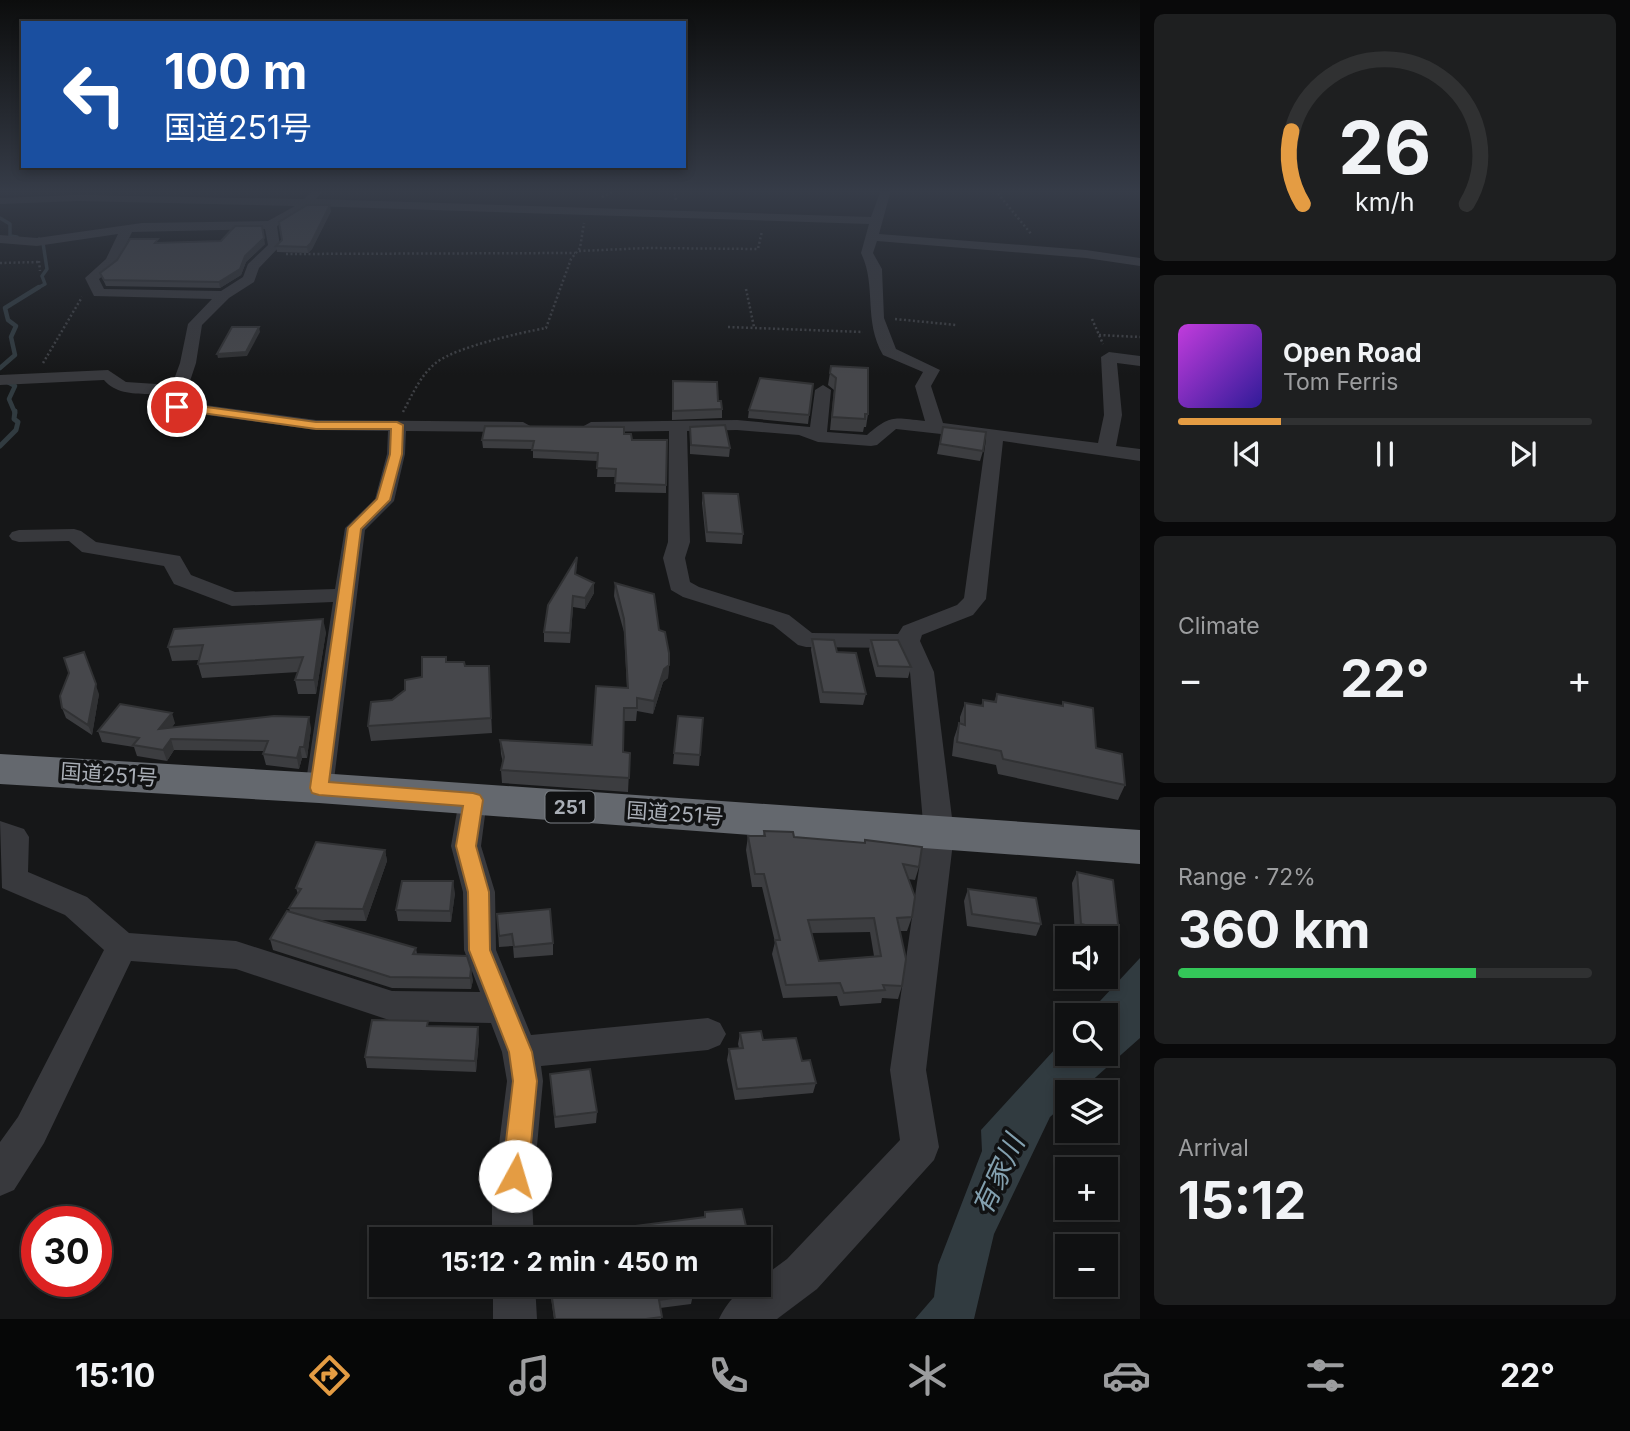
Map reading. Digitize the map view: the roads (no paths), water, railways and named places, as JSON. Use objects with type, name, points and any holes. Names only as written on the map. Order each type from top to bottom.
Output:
[{"type":"highway","name":"国道251号","points":[[0,769],[319,788],[1140,848]]},
{"type":"street","points":[[115,252],[112,261],[92,278],[99,293],[224,295]]},
{"type":"street","points":[[269,252],[253,267],[249,279],[224,295],[195,324],[190,354],[174,402],[177,407],[316,425],[547,427]]},
{"type":"street","points":[[868,252],[875,269],[879,325],[889,352],[932,370],[923,386],[935,425]]},
{"type":"street","points":[[1056,252],[1140,262]]},
{"type":"street","points":[[1106,450],[1113,415],[1109,357],[1140,361]]},
{"type":"street","points":[[3,379],[108,375],[123,387],[178,390]]},
{"type":"street","points":[[818,438],[823,390]]},
{"type":"street","points":[[573,427],[750,426],[802,430],[818,438],[871,441],[892,423],[935,425],[995,436],[1140,455]]},
{"type":"street","points":[[319,788],[355,528],[384,500],[396,454],[397,425]]},
{"type":"street","points":[[678,428],[679,542],[674,558],[679,585],[691,592],[780,620],[806,640],[908,641]]},
{"type":"street","points":[[741,1319],[802,1274],[920,1147],[908,1070],[939,834],[922,672],[908,641],[911,631],[965,610],[975,599],[995,436]]},
{"type":"street","points":[[19,536],[53,533],[74,535],[90,547],[172,561],[183,579],[232,598],[345,595]]},
{"type":"street","points":[[473,800],[466,846],[478,892],[480,950],[520,1052],[525,1081],[512,1200],[513,1227]]},
{"type":"street","points":[[0,832],[14,837],[13,879],[76,906],[122,946],[236,956],[392,1006],[503,1008]]},
{"type":"street","points":[[0,1176],[31,1130],[122,946]]},
{"type":"street","points":[[520,1052],[708,1034]]},
{"type":"street","points":[[514,1297],[515,1319]]},
{"type":"water","points":[[1140,958],[1140,1038],[1118,1057],[1118,1003],[1098,1003],[1111,989],[1118,989],[1118,982]]},
{"type":"water","name":"有家川","points":[[1055,1049],[1055,1066],[1108,1066],[1093,1080],[1055,1080],[1055,1113],[1050,1117],[994,1234],[974,1319],[915,1319],[934,1297],[938,1265],[982,1151],[981,1130]]},
{"type":"waterway","points":[[36,289],[45,284],[42,276],[47,269],[44,252]]},
{"type":"waterway","points":[[0,368],[15,355],[11,337],[16,326],[8,320],[5,308],[39,287]]},
{"type":"waterway","points":[[0,378],[15,386],[9,399],[15,413]]},
{"type":"waterway","points":[[0,446],[16,430],[18,422],[14,419],[15,413]]}]
